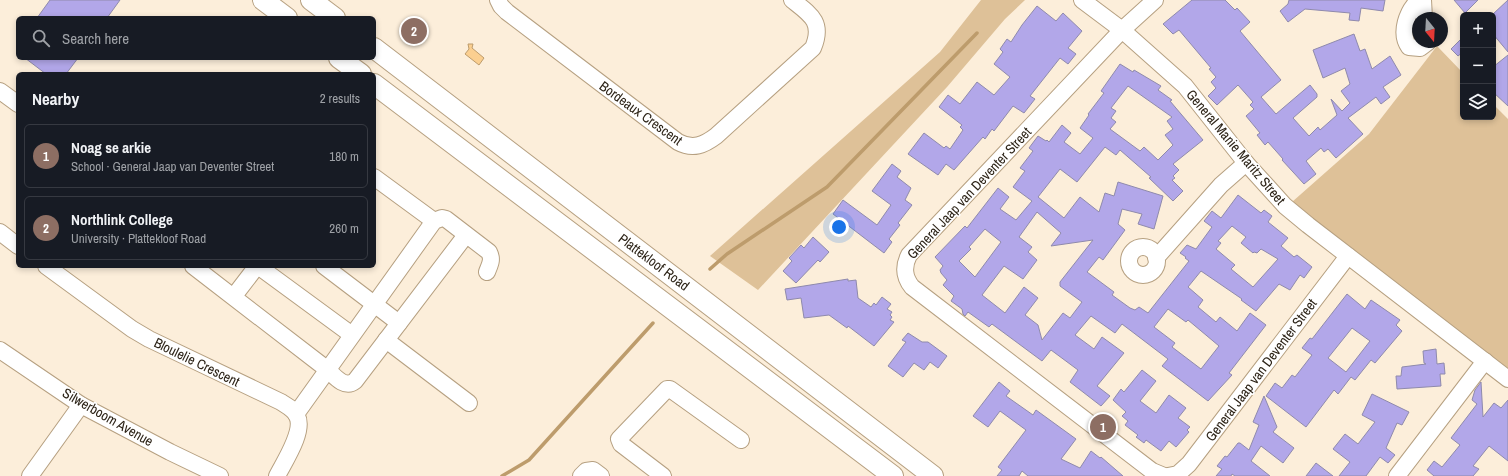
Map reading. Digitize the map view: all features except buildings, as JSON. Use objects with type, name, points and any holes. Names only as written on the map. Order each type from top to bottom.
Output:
[{"type":"main road","points":[[263,0],[284,16]]},
{"type":"main road","points":[[311,0],[331,16]]},
{"type":"main road","name":"Plattekloof Road","points":[[376,50],[933,476]]},
{"type":"main road","points":[[343,60],[358,72]]},
{"type":"main road","name":"Plattekloof Road","points":[[376,86],[894,476]]},
{"type":"street","name":"Bordeaux Crescent","points":[[498,0],[507,12],[678,142],[684,146],[699,146],[716,136],[813,48],[816,34],[814,19],[809,13],[792,0]]},
{"type":"street","name":"General Manie Maritz Street","points":[[1082,0],[1122,30],[1185,86],[1246,163],[1285,206],[1508,379]]},
{"type":"street","name":"General Jaap van Deventer Street","points":[[1156,0],[1122,30],[909,255],[905,267],[905,273],[908,282],[912,287],[1152,471],[1164,476]]},
{"type":"street","points":[[1412,47],[1409,47],[1405,42],[1405,24],[1410,11],[1419,0]]},
{"type":"street","points":[[1423,0],[1424,12]]},
{"type":"street","points":[[0,91],[16,103]]},
{"type":"street","points":[[1156,258],[1216,190],[1246,163]]},
{"type":"street","points":[[376,178],[434,221]]},
{"type":"street","points":[[277,476],[298,434],[300,426],[296,414],[434,221],[442,218],[446,219],[489,252],[491,263],[487,272]]},
{"type":"street","points":[[0,232],[16,244]]},
{"type":"street","points":[[197,268],[345,384],[351,384],[355,381],[466,234]]},
{"type":"street","name":"General Jaap van Deventer Street","points":[[1168,476],[1178,474],[1189,464],[1348,256]]},
{"type":"street","name":"Bloulelie Crescent","points":[[49,268],[132,329],[168,348],[281,402],[293,410],[296,414]]},
{"type":"street","points":[[234,296],[256,268]]},
{"type":"street","points":[[261,268],[352,335]]},
{"type":"street","points":[[327,268],[399,322]]},
{"type":"street","points":[[386,340],[470,404]]},
{"type":"street","name":"Silwerboom Avenue","points":[[0,350],[81,405],[170,452],[220,476]]},
{"type":"street","points":[[1397,476],[1485,362]]},
{"type":"street","points":[[663,476],[621,444],[619,439],[667,389],[670,389],[740,440]]},
{"type":"street","points":[[30,476],[81,405]]},
{"type":"street","points":[[581,476],[586,471],[593,470],[601,476]]},
{"type":"shaded area","points":[[981,0],[1025,0],[1005,19],[947,87],[758,290],[710,256],[940,52]]},
{"type":"shaded area","points":[[468,44],[473,44],[472,48],[484,58],[479,65],[465,54],[469,49]]},
{"type":"shaded area","points":[[1435,48],[1439,48],[1460,70],[1460,120],[1496,120],[1496,107],[1508,119],[1508,370],[1349,248],[1292,202],[1369,134]]},
{"type":"waterway","points":[[710,269],[727,254],[827,187],[977,33]]},
{"type":"waterway","points":[[502,476],[529,460],[653,323]]},
{"type":"place","name":"Northlink College","points":[[414,31]]},
{"type":"place","name":"Noag se arkie","points":[[1103,427]]}]
